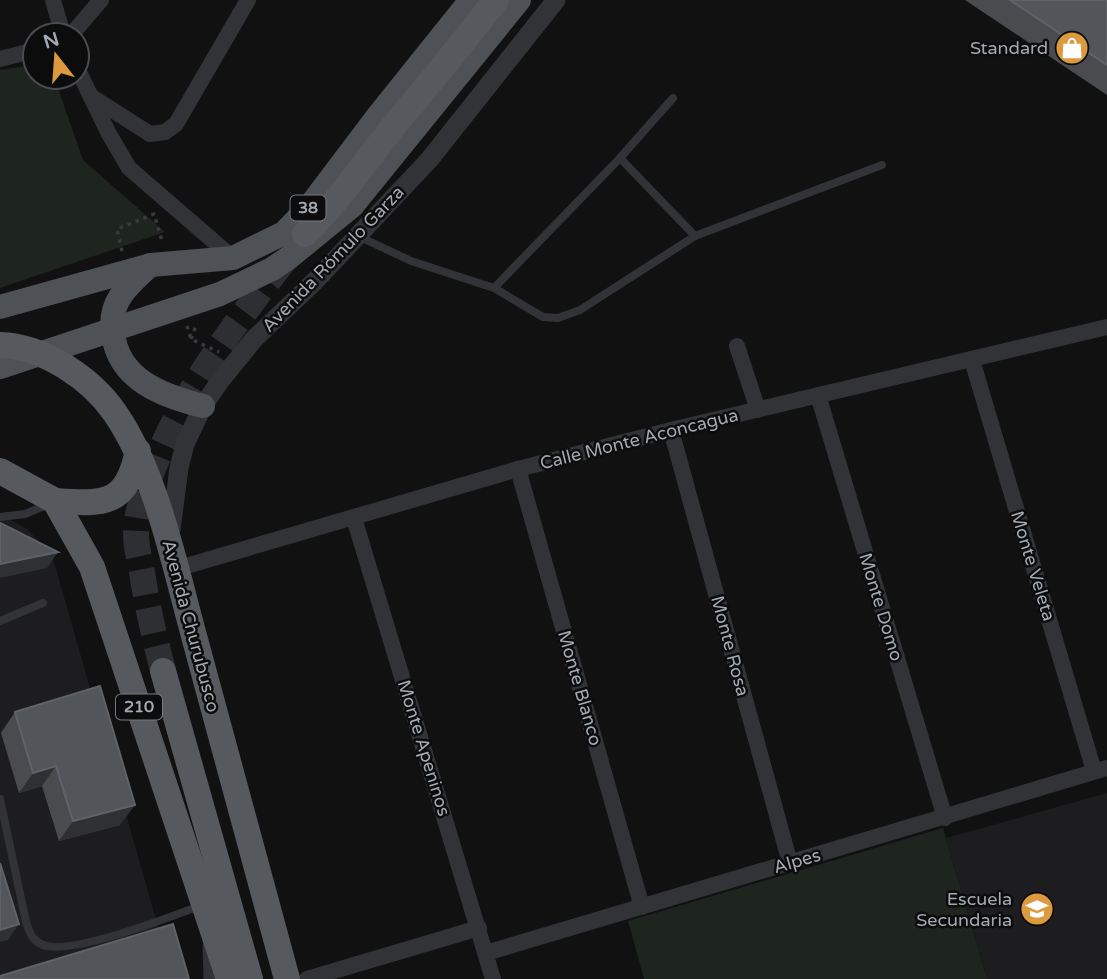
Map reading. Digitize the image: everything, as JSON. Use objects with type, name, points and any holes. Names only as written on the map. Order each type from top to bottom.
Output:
[{"type":"highway","points":[[305,234],[343,193],[496,0]]},
{"type":"highway","name":"Avenida Churubusco","points":[[0,345],[11,346],[60,363],[87,381],[114,411],[138,451],[173,557],[287,979]]},
{"type":"highway","points":[[0,471],[55,501],[90,503],[116,495],[126,487],[138,451]]},
{"type":"highway","name":"210","points":[[55,501],[92,567],[229,979]]},
{"type":"highway","points":[[163,671],[250,979]]},
{"type":"main road","name":"38","points":[[0,307],[151,265],[233,258],[269,242],[293,226],[471,0]]},
{"type":"main road","name":"Avenida Rómulo Garza","points":[[0,367],[220,294],[272,269],[352,206],[519,0]]},
{"type":"main road","points":[[151,265],[119,298],[111,323],[114,346],[128,370],[150,388],[175,399],[203,406]]},
{"type":"street","points":[[53,0],[59,21]]},
{"type":"street","points":[[83,21],[101,0]]},
{"type":"street","points":[[89,95],[150,134],[165,132],[176,124],[248,0]]},
{"type":"street","name":"Avenida Rómulo Garza","points":[[173,557],[179,468],[185,444],[203,406],[254,339],[317,279],[429,160],[556,0]]},
{"type":"street","points":[[0,59],[21,54]]},
{"type":"street","points":[[87,91],[129,168],[233,258]]},
{"type":"street","name":"Calle Monte Aconcagua","points":[[173,557],[354,518],[518,469],[671,430],[1107,327]]},
{"type":"street","points":[[737,345],[758,410]]},
{"type":"street","name":"Monte Veleta","points":[[972,360],[1101,770]]},
{"type":"street","name":"Monte Domo","points":[[818,396],[945,818]]},
{"type":"street","name":"Monte Rosa","points":[[671,430],[790,863]]},
{"type":"street","name":"Monte Blanco","points":[[518,469],[642,907]]},
{"type":"street","name":"Monte Apeninos","points":[[354,518],[493,979]]},
{"type":"street","name":"Alpes","points":[[486,953],[1101,770]]},
{"type":"street","points":[[209,915],[212,979]]},
{"type":"street","points":[[307,979],[479,928]]},
{"type":"lane","points":[[494,288],[620,158],[673,98]]},
{"type":"lane","points":[[620,158],[695,236]]},
{"type":"lane","points":[[358,236],[411,261],[494,288],[543,317],[558,317],[580,310],[695,236],[882,164]]},
{"type":"lane","points":[[0,517],[25,514],[55,501]]},
{"type":"lane","points":[[0,621],[43,603]]},
{"type":"lane","points":[[0,799],[26,922],[32,936],[40,944],[52,948],[74,946],[170,917],[209,915]]},
{"type":"path","points":[[117,229],[154,214]]},
{"type":"shaded area","points":[[21,67],[21,91],[59,91],[83,160],[165,232],[0,288],[0,70]]},
{"type":"shaded area","points":[[0,514],[27,529],[52,555],[173,979],[0,979]]},
{"type":"shaded area","name":"Escuela Secundaria","points":[[1107,793],[1107,979],[987,979],[946,838]]},
{"type":"shaded area","points":[[943,828],[987,979],[644,979],[628,921]]},
{"type":"building","points":[[1010,0],[1107,0],[1107,65]]},
{"type":"building","points":[[0,523],[58,552],[0,564]]},
{"type":"building","points":[[100,686],[135,805],[73,821],[56,766],[33,773],[15,712]]},
{"type":"building","points":[[0,863],[19,924],[0,930]]},
{"type":"building","points":[[173,924],[189,979],[0,979],[0,976]]},
{"type":"tunnel","points":[[163,671],[137,545],[136,525],[143,496],[170,431],[199,379],[286,258]]},
{"type":"place","name":"Standard","points":[[1072,48]]},
{"type":"place","name":"Escuela Secundaria","points":[[1037,909]]}]
